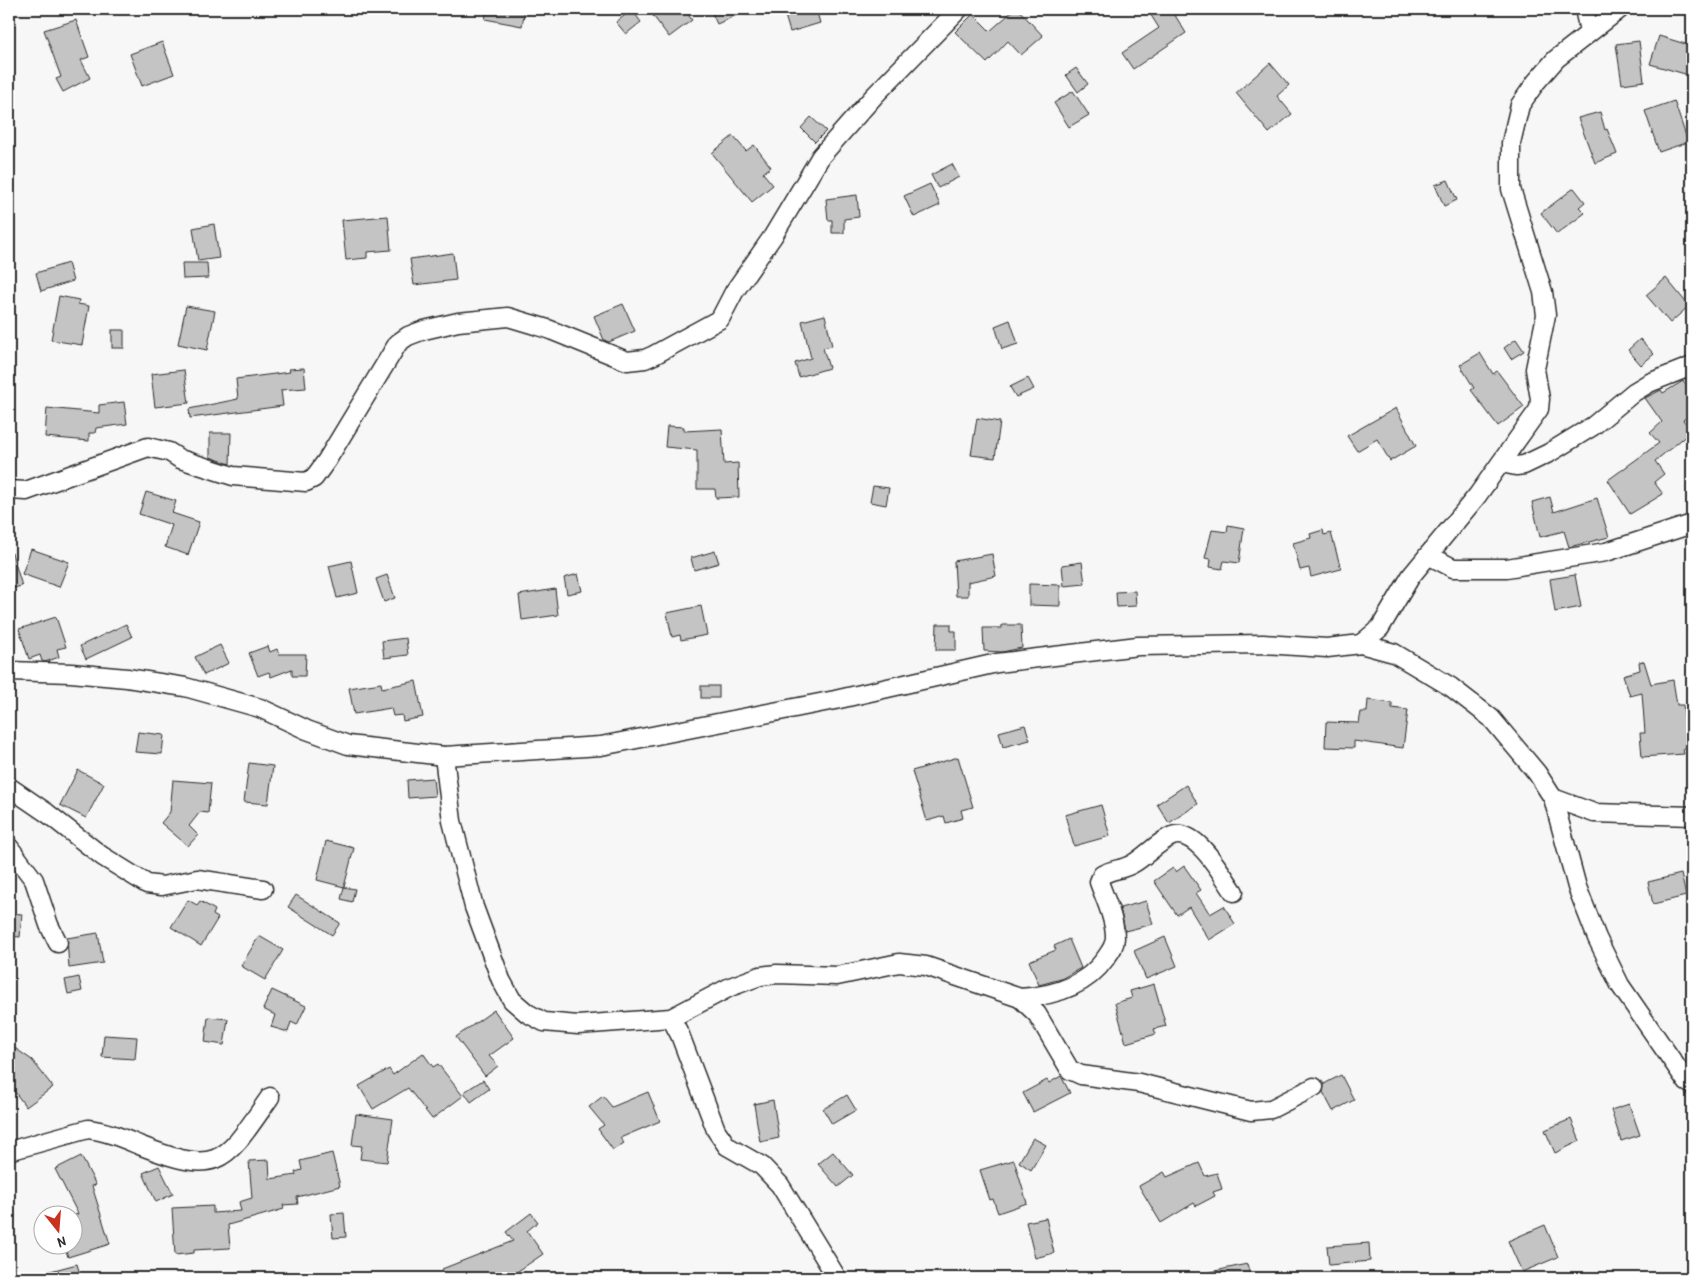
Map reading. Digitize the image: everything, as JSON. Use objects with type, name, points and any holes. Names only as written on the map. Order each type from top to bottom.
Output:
[{"type":"street","points":[[9,490],[26,491],[148,447],[170,452],[180,459],[234,476],[306,482],[314,478],[327,460],[398,343],[408,336],[424,330],[458,322],[508,317],[548,329],[627,361],[645,359],[654,355],[720,319],[734,292],[773,236],[822,156],[893,76],[958,9]]},
{"type":"street","points":[[1584,9],[1589,31]]},
{"type":"street","points":[[1361,644],[1380,628],[1411,576],[1477,496],[1539,409],[1540,399],[1535,369],[1546,315],[1542,292],[1511,189],[1511,143],[1520,105],[1536,82],[1556,59],[1589,31],[1620,9]]},
{"type":"street","points":[[1501,463],[1516,466],[1549,453],[1593,426],[1634,392],[1649,383],[1692,366]]},
{"type":"street","points":[[1428,555],[1454,568],[1507,568],[1606,552],[1692,524]]},
{"type":"street","points":[[9,671],[72,673],[127,678],[185,687],[260,708],[307,730],[348,745],[444,756],[602,746],[826,702],[997,663],[1138,646],[1263,644],[1327,648],[1361,644],[1394,653],[1451,687],[1491,718],[1537,773],[1553,798],[1576,887],[1597,938],[1620,985],[1692,1085]]},
{"type":"street","points":[[444,756],[452,821],[474,907],[501,980],[512,1000],[527,1013],[544,1022],[578,1025],[671,1018],[730,986],[760,976],[776,974],[836,976],[899,963],[926,966],[1020,998],[1037,997],[1088,979],[1112,950],[1115,940],[1114,929],[1099,882],[1102,875],[1122,870],[1173,836],[1184,835],[1192,838],[1201,847],[1234,892]]},
{"type":"street","points":[[9,787],[47,812],[102,856],[147,884],[162,886],[198,880],[263,889]]},
{"type":"street","points":[[1553,798],[1594,813],[1692,816]]},
{"type":"street","points":[[9,847],[34,880],[49,925],[58,943]]},
{"type":"street","points":[[1020,998],[1037,1014],[1070,1070],[1081,1075],[1139,1083],[1251,1111],[1271,1110],[1314,1087]]},
{"type":"street","points":[[671,1018],[680,1035],[716,1130],[727,1146],[762,1166],[780,1185],[837,1278]]},
{"type":"street","points":[[9,1151],[88,1129],[102,1130],[146,1148],[198,1163],[211,1162],[223,1156],[241,1139],[270,1097]]},
{"type":"building","points":[[487,9],[525,9],[522,26],[485,19]]},
{"type":"building","points":[[648,9],[684,9],[692,20],[669,37]]},
{"type":"building","points":[[710,9],[750,9],[717,24]]},
{"type":"building","points":[[783,9],[816,9],[820,23],[790,32]]},
{"type":"building","points":[[1015,9],[1018,9],[1043,36],[1021,55],[1008,41],[987,63],[955,32],[973,14],[990,31]]},
{"type":"building","points":[[1147,9],[1171,9],[1186,33],[1133,69],[1122,53],[1159,28]]},
{"type":"building","points":[[632,10],[641,22],[626,34],[616,22]]},
{"type":"building","points":[[76,20],[89,57],[81,60],[90,78],[63,92],[56,79],[61,77],[44,30]]},
{"type":"building","points":[[1659,36],[1692,46],[1692,76],[1650,64]]},
{"type":"building","points":[[1639,41],[1644,81],[1622,84],[1616,44]]},
{"type":"building","points":[[162,42],[174,74],[142,86],[130,54]]},
{"type":"building","points":[[1270,63],[1289,85],[1277,96],[1292,114],[1269,133],[1236,93]]},
{"type":"building","points":[[1076,68],[1088,84],[1078,92],[1066,75]]},
{"type":"building","points":[[1073,91],[1089,115],[1069,127],[1054,103]]},
{"type":"building","points":[[1674,101],[1688,142],[1659,152],[1645,111]]},
{"type":"building","points":[[1600,112],[1605,130],[1607,129],[1617,154],[1595,163],[1578,118]]},
{"type":"building","points":[[811,117],[826,131],[815,142],[801,128]]},
{"type":"building","points":[[733,136],[746,151],[754,145],[771,167],[763,173],[773,185],[752,202],[712,153]]},
{"type":"building","points":[[952,164],[959,177],[938,188],[931,175]]},
{"type":"building","points":[[1448,180],[1457,200],[1444,206],[1435,185]]},
{"type":"building","points":[[930,184],[940,205],[914,217],[904,196]]},
{"type":"building","points":[[1574,188],[1585,202],[1579,207],[1585,213],[1557,234],[1541,213]]},
{"type":"building","points":[[857,195],[859,217],[844,219],[844,233],[832,233],[832,220],[828,220],[826,199]]},
{"type":"building","points":[[388,216],[391,250],[367,252],[367,258],[346,260],[342,220]]},
{"type":"building","points":[[214,224],[219,258],[198,261],[193,228]]},
{"type":"building","points":[[453,253],[456,280],[414,285],[410,259]]},
{"type":"building","points":[[68,263],[73,281],[41,291],[36,273]]},
{"type":"building","points":[[182,263],[207,263],[208,278],[183,279]]},
{"type":"building","points":[[1666,278],[1689,306],[1670,323],[1646,295]]},
{"type":"building","points":[[59,296],[79,300],[78,304],[89,306],[82,345],[51,340]]},
{"type":"building","points":[[623,304],[635,331],[609,342],[604,340],[594,316]]},
{"type":"building","points":[[186,306],[215,311],[207,350],[178,344]]},
{"type":"building","points":[[825,315],[832,346],[823,348],[829,368],[799,377],[795,363],[811,358],[802,321]]},
{"type":"building","points":[[1010,320],[1018,344],[1002,349],[995,326]]},
{"type":"building","points":[[112,330],[124,330],[124,348],[112,348]]},
{"type":"building","points":[[1516,339],[1524,351],[1511,359],[1504,348]]},
{"type":"building","points":[[1640,339],[1654,354],[1641,365],[1628,350]]},
{"type":"building","points":[[1480,353],[1493,374],[1497,371],[1524,407],[1498,426],[1471,390],[1474,388],[1460,365]]},
{"type":"building","points":[[304,368],[306,388],[281,390],[283,406],[190,418],[189,409],[238,399],[236,379],[290,372],[289,369]]},
{"type":"building","points":[[184,370],[189,403],[155,407],[151,374]]},
{"type":"building","points":[[1028,378],[1034,389],[1016,397],[1010,387]]},
{"type":"building","points":[[1683,381],[1692,395],[1692,413],[1683,420],[1692,431],[1655,461],[1664,474],[1654,482],[1663,494],[1630,514],[1608,480],[1659,443],[1650,433],[1662,422],[1645,398],[1661,390],[1663,393]]},
{"type":"building","points":[[124,402],[127,424],[96,428],[95,433],[89,433],[89,441],[45,437],[47,408],[99,413],[99,405]]},
{"type":"building","points":[[1396,408],[1416,446],[1390,461],[1377,439],[1357,451],[1347,436]]},
{"type":"building","points":[[977,418],[1000,422],[995,458],[971,455]]},
{"type":"building","points":[[667,426],[684,427],[684,431],[722,429],[724,464],[738,463],[739,497],[716,498],[715,489],[697,489],[697,450],[665,447]]},
{"type":"building","points":[[210,433],[231,433],[230,464],[210,457]]},
{"type":"building","points":[[873,486],[889,488],[886,505],[870,502]]},
{"type":"building","points":[[146,492],[176,501],[172,513],[199,522],[188,555],[165,547],[172,525],[139,514]]},
{"type":"building","points":[[1550,497],[1554,512],[1597,498],[1609,537],[1569,547],[1564,531],[1540,537],[1532,502]]},
{"type":"building","points":[[1228,525],[1244,528],[1239,563],[1224,561],[1222,569],[1210,567],[1211,559],[1205,558],[1212,530],[1227,532]]},
{"type":"building","points":[[1323,530],[1324,535],[1331,533],[1341,569],[1311,577],[1309,568],[1300,570],[1293,543],[1311,538],[1310,534]]},
{"type":"building","points":[[31,549],[69,562],[59,587],[22,574]]},
{"type":"building","points":[[715,551],[719,563],[694,570],[691,558]]},
{"type":"building","points":[[9,553],[12,553],[22,586],[9,589]]},
{"type":"building","points":[[992,554],[996,576],[968,582],[968,596],[956,596],[954,561]]},
{"type":"building","points":[[351,561],[358,593],[337,598],[329,566]]},
{"type":"building","points":[[1082,562],[1085,584],[1064,586],[1062,565]]},
{"type":"building","points":[[578,574],[582,591],[567,594],[564,578]]},
{"type":"building","points":[[387,575],[395,598],[384,602],[376,579]]},
{"type":"building","points":[[1575,575],[1581,607],[1555,612],[1550,579]]},
{"type":"building","points":[[1029,584],[1060,585],[1060,606],[1029,605]]},
{"type":"building","points":[[555,589],[558,615],[522,620],[519,595]]},
{"type":"building","points":[[1135,591],[1136,606],[1117,607],[1116,592]]},
{"type":"building","points":[[701,606],[707,635],[681,640],[680,635],[672,637],[667,613]]},
{"type":"building","points":[[56,617],[66,647],[57,649],[59,657],[45,662],[42,661],[40,655],[29,659],[19,629]]},
{"type":"building","points":[[126,624],[132,637],[86,659],[80,646]]},
{"type":"building","points":[[937,624],[951,624],[951,631],[956,631],[956,650],[936,650]]},
{"type":"building","points":[[1002,625],[1021,625],[1022,648],[1002,652],[984,651],[983,628],[1002,628]]},
{"type":"building","points":[[406,638],[408,655],[384,658],[382,641]]},
{"type":"building","points":[[220,645],[229,663],[204,675],[195,657]]},
{"type":"building","points":[[268,646],[270,652],[277,649],[279,654],[306,654],[305,676],[292,676],[292,669],[271,677],[269,672],[258,676],[249,653]]},
{"type":"building","points":[[1644,661],[1651,684],[1673,680],[1677,705],[1683,705],[1685,722],[1692,722],[1692,749],[1683,749],[1684,754],[1642,757],[1640,733],[1645,733],[1642,693],[1630,696],[1623,675],[1640,670],[1639,662]]},
{"type":"building","points":[[416,681],[423,717],[403,721],[402,715],[393,716],[391,708],[354,714],[349,688],[381,683],[382,688]]},
{"type":"building","points":[[701,686],[719,686],[719,698],[701,698]]},
{"type":"building","points":[[1368,700],[1392,703],[1392,708],[1408,710],[1403,748],[1354,741],[1354,748],[1325,747],[1326,722],[1359,723],[1361,712],[1367,712]]},
{"type":"building","points":[[1025,725],[1030,740],[1003,747],[999,732]]},
{"type":"building","points":[[138,732],[164,735],[162,754],[135,752]]},
{"type":"building","points":[[958,757],[973,807],[961,810],[963,818],[946,823],[944,816],[927,821],[912,771]]},
{"type":"building","points":[[249,763],[273,766],[268,804],[244,802]]},
{"type":"building","points":[[78,770],[104,784],[86,818],[60,805]]},
{"type":"building","points":[[433,778],[435,796],[408,798],[407,780]]},
{"type":"building","points":[[173,780],[211,783],[208,813],[200,812],[189,826],[198,835],[188,846],[161,823],[170,812]]},
{"type":"building","points":[[1186,785],[1198,804],[1169,823],[1157,804]]},
{"type":"building","points":[[1101,805],[1110,836],[1074,846],[1065,815]]},
{"type":"building","points":[[326,841],[354,848],[344,887],[317,880]]},
{"type":"building","points":[[1184,866],[1201,890],[1196,893],[1210,914],[1224,906],[1235,924],[1209,940],[1189,907],[1177,915],[1154,881],[1173,868],[1176,872]]},
{"type":"building","points":[[1681,874],[1686,896],[1653,904],[1648,882]]},
{"type":"building","points":[[344,887],[355,889],[352,902],[341,899]]},
{"type":"building","points":[[296,895],[340,923],[332,935],[288,907]]},
{"type":"building","points":[[188,900],[197,905],[200,901],[215,910],[213,915],[218,918],[201,946],[171,927]]},
{"type":"building","points":[[1146,901],[1153,924],[1125,931],[1120,908]]},
{"type":"building","points":[[9,913],[22,914],[20,937],[9,936]]},
{"type":"building","points":[[98,933],[103,963],[69,968],[67,938]]},
{"type":"building","points":[[259,936],[283,950],[265,980],[241,966]]},
{"type":"building","points":[[1165,937],[1177,966],[1146,979],[1134,951]]},
{"type":"building","points":[[1069,939],[1081,968],[1061,979],[1039,985],[1029,961],[1056,950],[1054,946]]},
{"type":"building","points":[[79,977],[82,991],[68,994],[65,980]]},
{"type":"building","points":[[1154,984],[1166,1026],[1154,1029],[1156,1034],[1126,1043],[1115,1003],[1132,998],[1130,991]]},
{"type":"building","points":[[272,990],[306,1006],[297,1025],[291,1022],[288,1032],[271,1027],[275,1015],[263,1009]]},
{"type":"building","points":[[494,1010],[514,1038],[489,1056],[498,1066],[485,1076],[456,1037]]},
{"type":"building","points":[[208,1017],[228,1019],[224,1045],[205,1042]]},
{"type":"building","points":[[104,1035],[137,1037],[135,1059],[102,1057]]},
{"type":"building","points":[[9,1044],[32,1060],[53,1087],[26,1107],[9,1084]]},
{"type":"building","points":[[423,1053],[433,1067],[438,1064],[463,1096],[432,1119],[408,1088],[373,1109],[359,1086],[389,1069],[393,1075]]},
{"type":"building","points":[[1341,1075],[1354,1100],[1333,1111],[1323,1092],[1324,1084]]},
{"type":"building","points":[[1061,1076],[1070,1093],[1033,1112],[1023,1093],[1047,1080],[1049,1083]]},
{"type":"building","points":[[483,1080],[489,1089],[471,1102],[464,1092]]},
{"type":"building","points":[[648,1092],[660,1121],[620,1138],[624,1143],[613,1150],[598,1129],[604,1125],[589,1107],[603,1096],[612,1107]]},
{"type":"building","points":[[847,1095],[856,1110],[832,1124],[823,1109]]},
{"type":"building","points":[[773,1100],[779,1138],[760,1142],[754,1104]]},
{"type":"building","points":[[1629,1104],[1640,1135],[1621,1141],[1611,1110]]},
{"type":"building","points":[[356,1114],[393,1119],[387,1162],[360,1159],[362,1146],[352,1145]]},
{"type":"building","points":[[1571,1119],[1580,1141],[1555,1153],[1545,1130]]},
{"type":"building","points":[[1033,1138],[1046,1145],[1031,1170],[1019,1162]]},
{"type":"building","points":[[833,1152],[853,1175],[838,1187],[818,1164]]},
{"type":"building","points":[[332,1153],[340,1186],[297,1197],[298,1204],[283,1205],[284,1209],[228,1225],[230,1248],[194,1250],[194,1253],[175,1255],[172,1208],[213,1206],[213,1213],[241,1211],[239,1202],[252,1198],[249,1161],[269,1160],[270,1179],[296,1175],[295,1172],[302,1170],[300,1161]]},
{"type":"building","points":[[81,1156],[96,1185],[92,1186],[110,1244],[82,1253],[82,1204],[73,1204],[55,1169]]},
{"type":"building","points":[[1014,1160],[1027,1203],[998,1213],[993,1199],[990,1200],[980,1170]]},
{"type":"building","points":[[1199,1163],[1205,1176],[1217,1173],[1222,1189],[1213,1192],[1215,1196],[1196,1206],[1194,1203],[1161,1223],[1139,1186],[1164,1172],[1167,1177]]},
{"type":"building","points":[[159,1166],[173,1194],[156,1202],[143,1173]]},
{"type":"building","points":[[344,1213],[346,1237],[333,1238],[331,1214]]},
{"type":"building","points":[[531,1213],[538,1222],[527,1231],[543,1254],[508,1278],[446,1278],[442,1269],[513,1241],[506,1232]]},
{"type":"building","points":[[1046,1218],[1054,1253],[1035,1258],[1026,1222]]},
{"type":"building","points":[[1545,1225],[1558,1257],[1522,1272],[1508,1241]]},
{"type":"building","points":[[1369,1243],[1370,1261],[1329,1265],[1327,1246]]},
{"type":"building","points":[[67,1254],[78,1254],[68,1257]]},
{"type":"building","points":[[77,1264],[81,1278],[39,1278],[39,1274]]},
{"type":"building","points":[[1247,1264],[1251,1278],[1207,1278],[1206,1273]]}]
